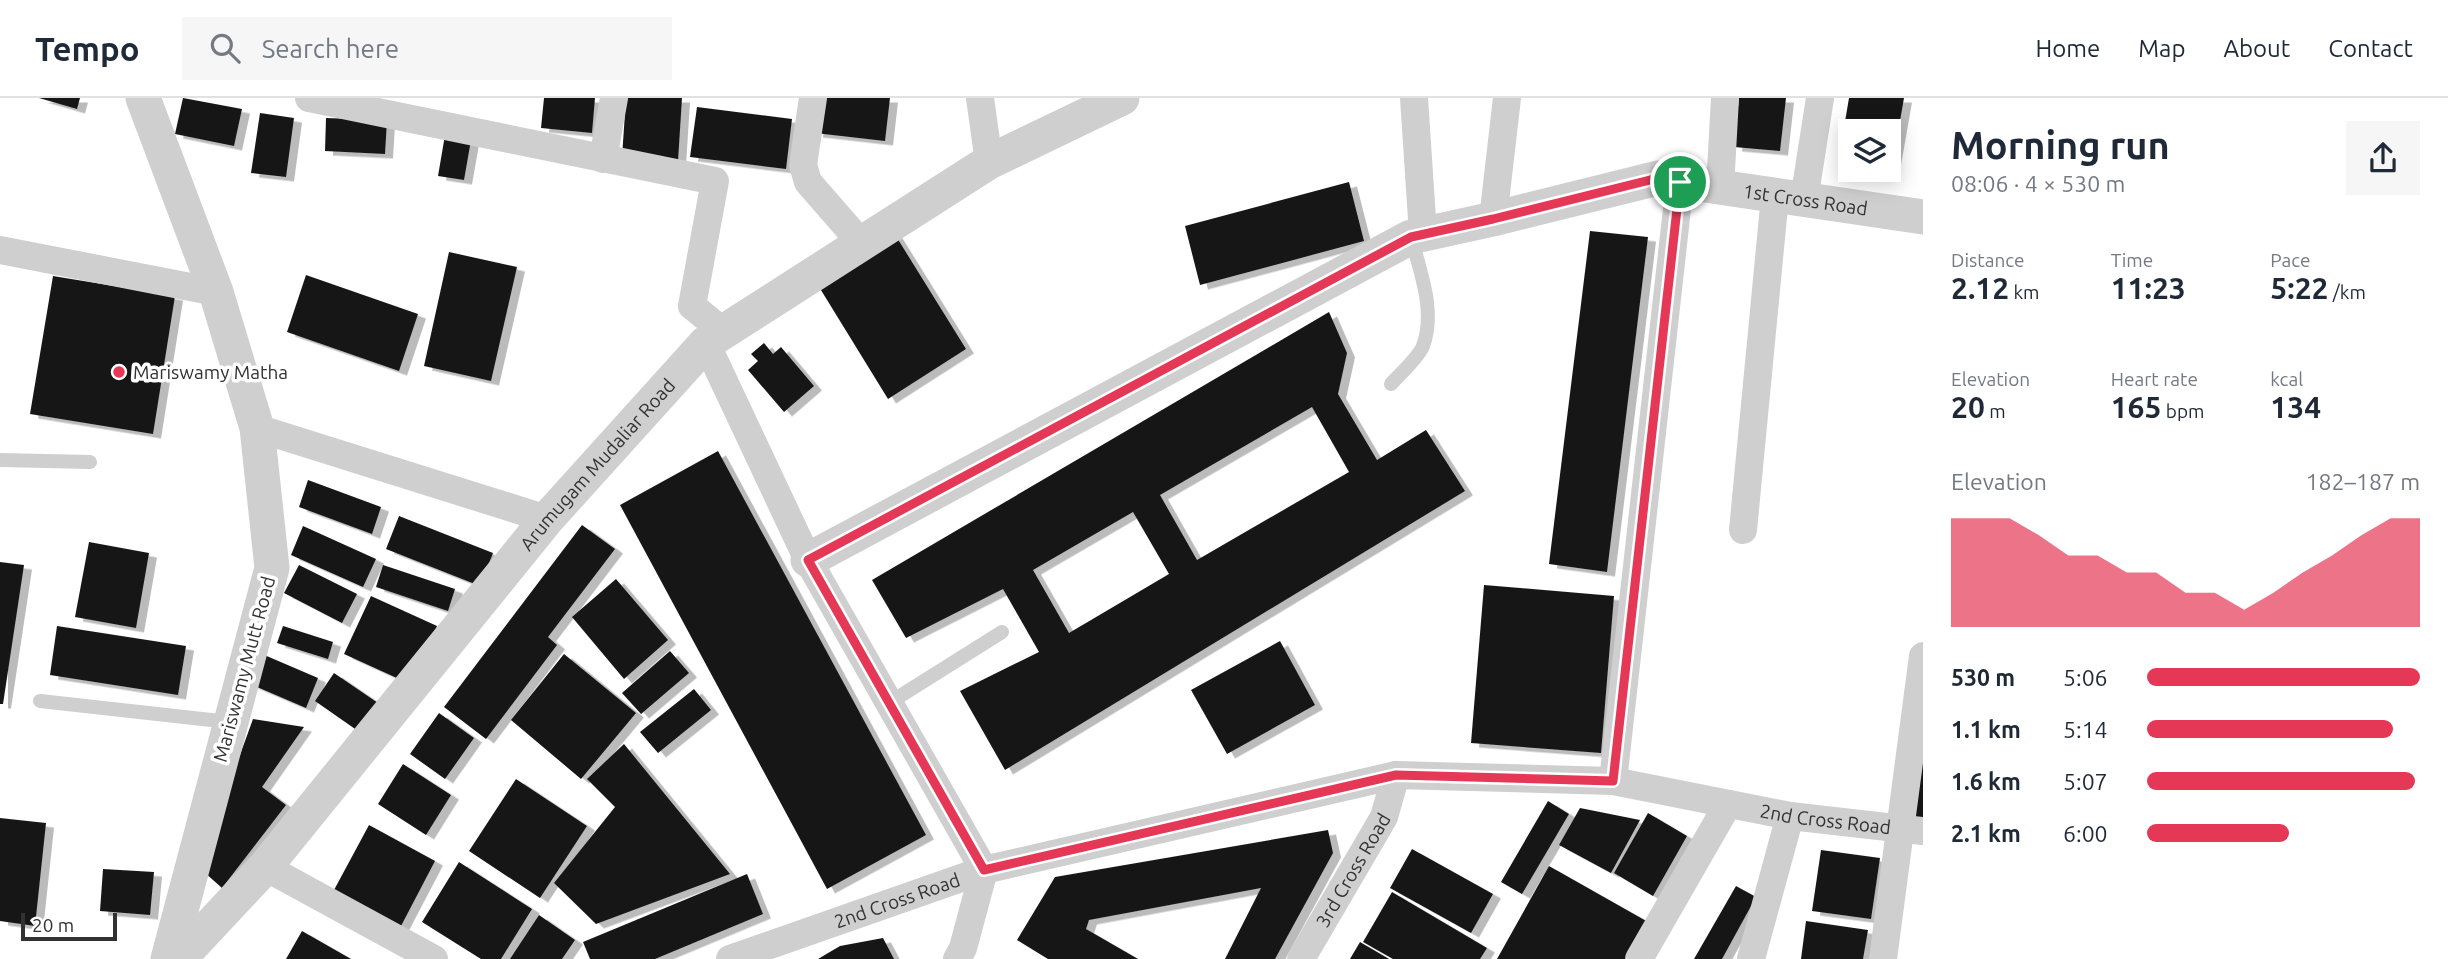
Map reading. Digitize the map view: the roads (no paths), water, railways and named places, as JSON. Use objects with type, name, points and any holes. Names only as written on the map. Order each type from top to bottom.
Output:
[{"type":"street","name":"Mariswamy Mutt Road","points":[[143,98],[216,292],[257,428],[272,568],[168,959]]},
{"type":"street","points":[[309,98],[715,181],[692,306],[715,338],[808,560],[984,870],[967,955]]},
{"type":"street","points":[[417,98],[440,125]]},
{"type":"street","points":[[603,159],[614,98]]},
{"type":"street","points":[[813,98],[803,165],[808,182],[862,244]]},
{"type":"street","points":[[980,98],[989,162]]},
{"type":"street","name":"Arumugam Mudaliar Road","points":[[179,959],[265,867],[547,519],[715,338],[989,162],[1122,98]]},
{"type":"street","points":[[1414,98],[1417,236]]},
{"type":"street","points":[[1493,219],[1507,98]]},
{"type":"street","points":[[1720,188],[1724,98]]},
{"type":"street","points":[[1742,530],[1789,198],[1820,98]]},
{"type":"street","name":"1st Cross Road","points":[[808,560],[1417,236],[1658,178],[1923,217]]},
{"type":"street","points":[[1613,781],[1680,182]]},
{"type":"street","points":[[0,250],[216,292]]},
{"type":"street","points":[[257,428],[547,519]]},
{"type":"street","points":[[1883,959],[1912,829],[1923,656]]},
{"type":"street","name":"2nd Cross Road","points":[[730,959],[984,870],[1396,775],[1613,781],[1790,816],[1912,829]]},
{"type":"street","name":"3rd Cross Road","points":[[1301,959],[1384,817],[1396,775]]},
{"type":"street","points":[[1639,959],[1728,804]]},
{"type":"street","points":[[1751,959],[1790,816]]},
{"type":"street","points":[[265,867],[433,959]]},
{"type":"lane","points":[[1391,384],[1423,348],[1428,306],[1417,236]]},
{"type":"lane","points":[[0,460],[90,462]]},
{"type":"lane","points":[[889,703],[1002,632]]},
{"type":"lane","points":[[40,701],[229,722]]},
{"type":"place","name":"Mariswamy Matha","points":[[119,372]]}]
